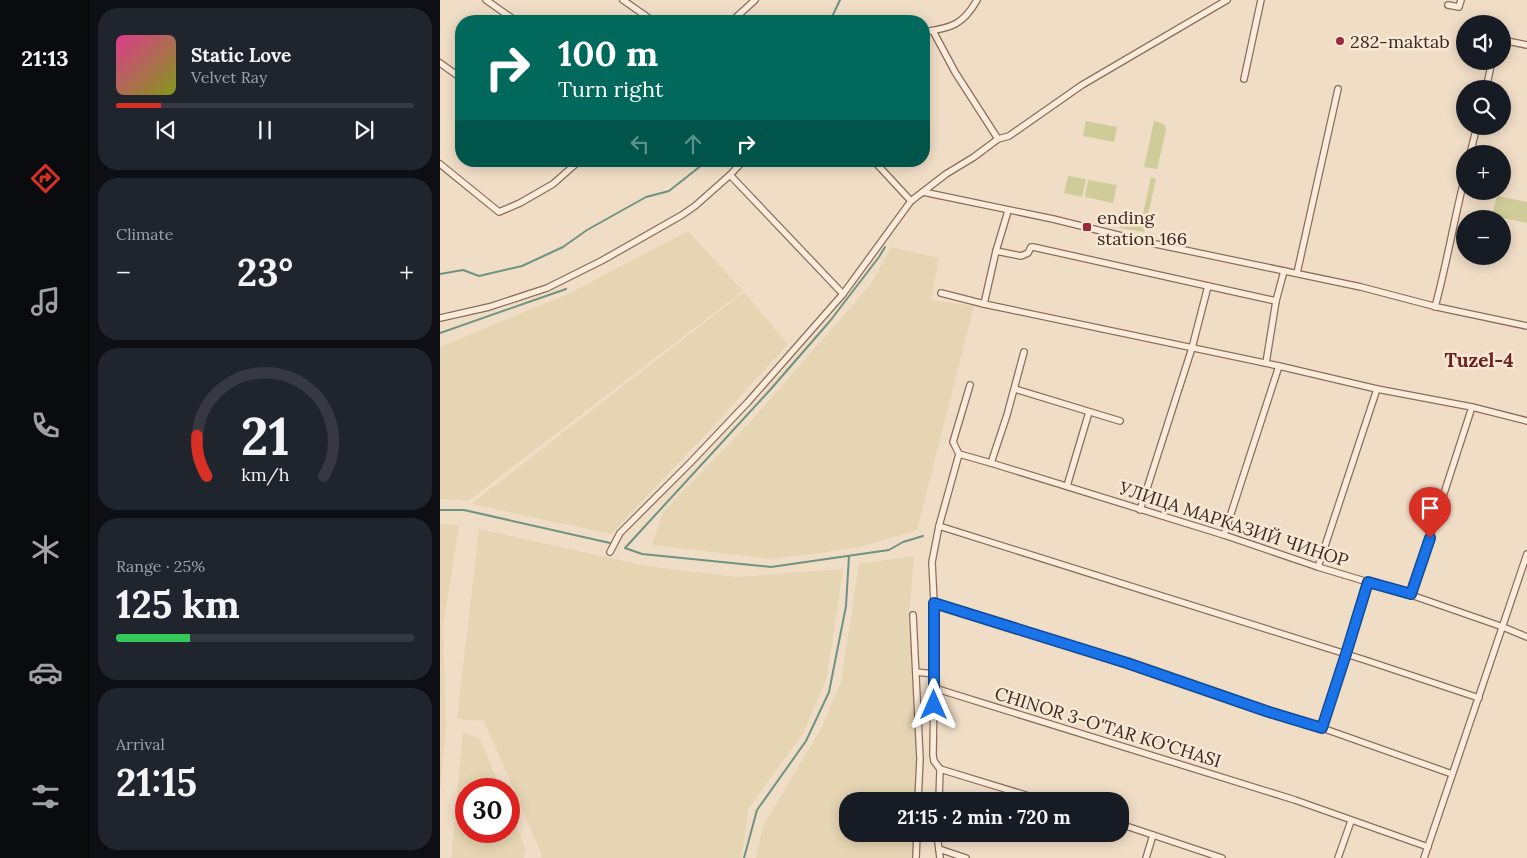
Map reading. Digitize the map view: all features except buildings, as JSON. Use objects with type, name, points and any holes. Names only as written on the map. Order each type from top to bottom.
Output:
[{"type":"street","points":[[486,0],[507,15]]},
{"type":"street","points":[[623,0],[644,15]]},
{"type":"street","points":[[739,15],[755,0]]},
{"type":"street","points":[[930,31],[950,27],[964,19],[977,0]]},
{"type":"street","points":[[610,552],[620,533],[748,402],[843,294],[911,201],[946,174],[974,157],[998,139],[1009,136],[1082,85],[1227,0]]},
{"type":"street","points":[[1244,79],[1261,0]]},
{"type":"street","points":[[1448,5],[1459,6],[1461,0]]},
{"type":"street","points":[[933,31],[955,72],[998,139]]},
{"type":"street","points":[[1511,42],[1527,45]]},
{"type":"street","points":[[440,63],[455,74]]},
{"type":"street","points":[[1297,273],[1338,88]]},
{"type":"street","points":[[440,164],[499,212],[520,203],[554,184],[572,167]]},
{"type":"street","points":[[440,318],[489,307],[547,288],[575,275],[682,215],[695,206],[737,167]]},
{"type":"street","points":[[880,167],[911,201]]},
{"type":"street","points":[[730,175],[843,294]]},
{"type":"street","points":[[923,192],[1053,219],[1146,242],[1361,287],[1435,307],[1527,326]]},
{"type":"street","points":[[1435,307],[1445,271],[1459,200]]},
{"type":"street","points":[[981,303],[1008,211]]},
{"type":"street","points":[[996,251],[1021,256],[1028,253],[1033,246],[1276,301]]},
{"type":"street","points":[[1266,363],[1276,301],[1284,271]]},
{"type":"street","points":[[1140,510],[1192,348],[1208,286]]},
{"type":"street","points":[[940,293],[1266,363],[1377,389],[1472,407],[1527,421]]},
{"type":"street","points":[[991,462],[1015,388],[1024,352]]},
{"type":"street","points":[[1224,535],[1279,366]]},
{"type":"street","points":[[970,385],[953,442],[958,454],[939,526],[932,562],[934,603],[934,761],[940,769],[1015,792]]},
{"type":"street","points":[[1015,388],[1120,421]]},
{"type":"street","points":[[1318,567],[1377,389]]},
{"type":"street","points":[[1411,594],[1472,407]]},
{"type":"street","points":[[1067,486],[1089,412]]},
{"type":"street","name":"УЛИЦА МАРКАЗИЙ ЧИНОР","points":[[958,454],[991,462],[1224,535],[1318,567],[1411,594],[1527,636]]},
{"type":"street","points":[[939,526],[1346,654],[1478,698]]},
{"type":"street","points":[[1424,858],[1527,554]]},
{"type":"street","points":[[1322,728],[1368,582]]},
{"type":"street","points":[[934,603],[1127,663],[1269,712],[1322,728],[1452,774]]},
{"type":"street","points":[[913,615],[920,758],[918,792]]},
{"type":"street","points":[[916,672],[934,674]]},
{"type":"street","name":"CHINOR 3-O'TAR KO'CHASI","points":[[934,688],[1294,800],[1428,847]]},
{"type":"street","points":[[939,792],[940,769]]},
{"type":"street","points":[[1338,858],[1351,821]]},
{"type":"street","points":[[1129,827],[1222,858]]},
{"type":"street","points":[[1146,858],[1153,835]]},
{"type":"street","points":[[916,858],[917,842]]},
{"type":"street","points":[[938,842],[940,858]]},
{"type":"street","points":[[939,849],[966,858]]},
{"type":"shaded area","points":[[1086,121],[1117,127],[1114,142],[1083,136]]},
{"type":"shaded area","points":[[1154,121],[1164,124],[1166,130],[1157,169],[1144,167]]},
{"type":"shaded area","points":[[1068,176],[1086,179],[1082,197],[1064,193]]},
{"type":"shaded area","points":[[1151,177],[1156,179],[1144,232],[1120,228],[1123,210],[1143,214]]},
{"type":"shaded area","points":[[1088,180],[1117,185],[1113,203],[1085,197]]},
{"type":"shaded area","points":[[1511,199],[1527,202],[1527,223],[1511,220],[1511,210],[1494,210],[1496,200]]},
{"type":"shaded area","points":[[688,231],[743,291],[468,501],[440,499],[440,347],[570,293]]},
{"type":"shaded area","points":[[891,247],[939,258],[931,300],[974,306],[917,530],[856,548],[772,559],[652,545],[663,512],[751,421],[871,284]]},
{"type":"shaded area","points":[[744,292],[788,344],[611,534],[471,504]]},
{"type":"shaded area","points":[[440,524],[459,525],[443,626],[446,728],[440,791]]},
{"type":"shaded area","points":[[479,529],[647,566],[736,577],[843,569],[827,677],[804,732],[749,808],[741,858],[541,858],[542,855],[520,804],[520,778],[509,778],[484,721],[457,719]]},
{"type":"shaded area","points":[[914,556],[909,618],[918,751],[916,792],[839,792],[839,842],[915,842],[914,858],[756,858],[763,826],[822,727],[841,682],[859,564]]},
{"type":"shaded area","points":[[463,732],[480,739],[496,778],[459,778]]},
{"type":"shaded area","points":[[455,816],[455,843],[520,843],[520,836],[525,848],[524,858],[451,858]]},
{"type":"waterway","points":[[833,15],[840,0]]},
{"type":"waterway","points":[[440,274],[463,270],[479,276],[522,266],[563,247],[587,230],[646,197],[669,191],[699,167]]},
{"type":"waterway","points":[[885,247],[830,321],[770,390],[625,548],[642,554],[771,567],[889,550],[903,542],[923,536]]},
{"type":"waterway","points":[[440,333],[566,289]]},
{"type":"waterway","points":[[440,510],[464,510],[610,543]]},
{"type":"waterway","points":[[744,858],[757,810],[806,741],[829,692],[846,606],[849,556]]},
{"type":"place","name":"282-maktab","points":[[1340,41]]},
{"type":"place","name":"ending station 166","points":[[1087,227]]},
{"type":"district","name":"Tuzel-4","points":[[1479,360]]},
{"type":"route","points":[[934,705],[934,603],[1127,663],[1269,712],[1322,728],[1368,582],[1411,594],[1430,538]]}]
